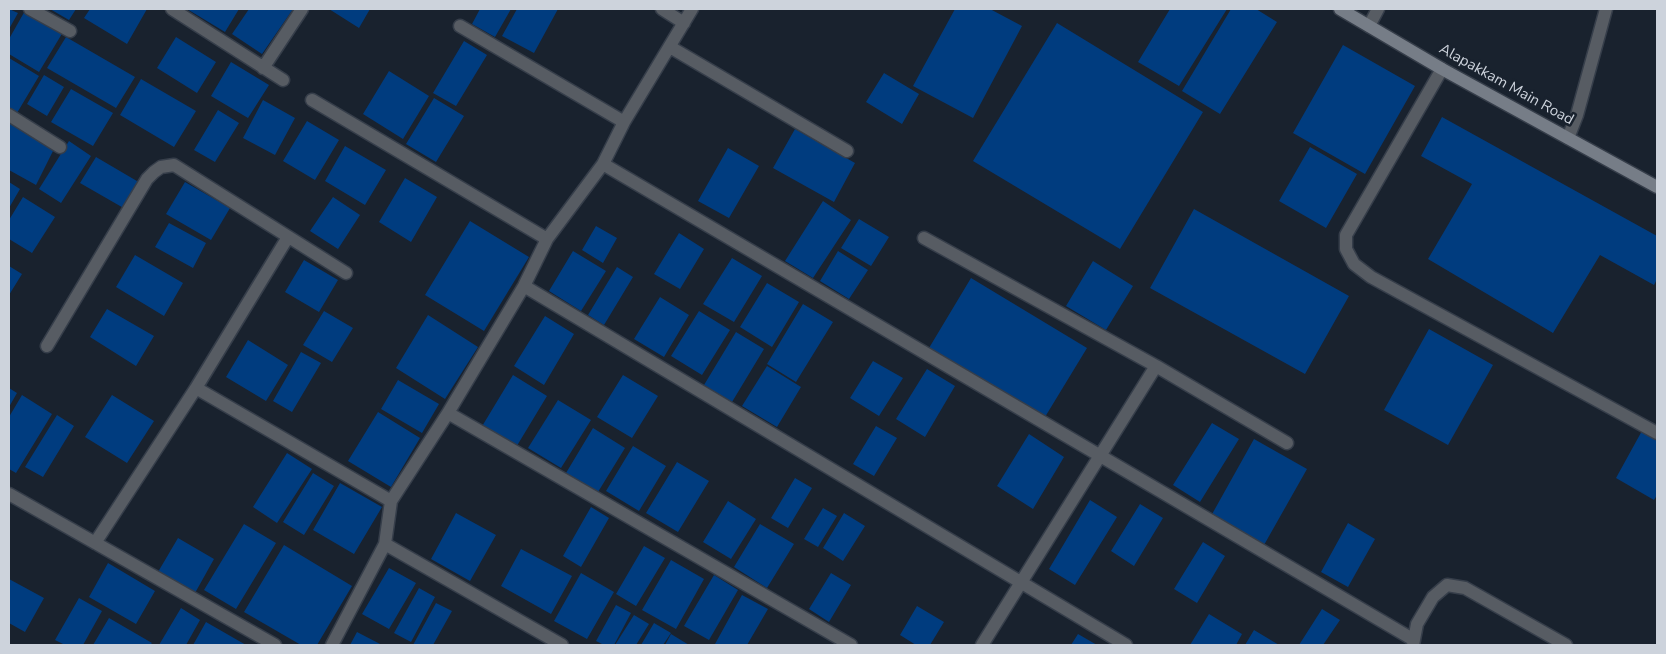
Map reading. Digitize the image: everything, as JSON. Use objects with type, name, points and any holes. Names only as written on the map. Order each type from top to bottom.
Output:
[{"type":"main road","name":"Alapakkam Main Road","points":[[1340,9],[1442,70],[1657,187]]},
{"type":"street","points":[[30,9],[70,31]]},
{"type":"street","points":[[172,9],[282,80]]},
{"type":"street","points":[[264,68],[302,9]]},
{"type":"street","points":[[662,9],[684,23]]},
{"type":"street","points":[[332,645],[385,544],[390,501],[448,413],[524,286],[547,239],[603,164],[624,122],[692,9]]},
{"type":"street","points":[[1369,26],[1378,9]]},
{"type":"street","points":[[1568,138],[1577,115],[1606,9]]},
{"type":"street","points":[[460,26],[624,122]]},
{"type":"street","points":[[670,46],[847,151]]},
{"type":"street","points":[[1442,70],[1346,235],[1346,249],[1354,264],[1371,277],[1657,433]]},
{"type":"street","points":[[312,100],[547,239]]},
{"type":"street","points":[[9,115],[60,147]]},
{"type":"street","points":[[603,164],[1100,456],[1413,643],[1417,624],[1433,597],[1447,585],[1465,588],[1566,645]]},
{"type":"street","points":[[47,346],[147,179],[161,167],[174,165],[346,273]]},
{"type":"street","points":[[95,543],[196,388],[288,237]]},
{"type":"street","points":[[924,238],[1156,366],[1287,443]]},
{"type":"street","points":[[524,286],[1126,645]]},
{"type":"street","points":[[982,645],[1156,366]]},
{"type":"street","points":[[196,388],[390,501]]},
{"type":"street","points":[[448,413],[851,645]]},
{"type":"street","points":[[10,497],[275,645]]},
{"type":"street","points":[[385,544],[562,645]]},
{"type":"building","points":[[9,9],[18,13],[9,29]]},
{"type":"building","points":[[26,9],[63,32],[39,72],[9,54],[9,39]]},
{"type":"building","points":[[50,9],[76,9],[69,20]]},
{"type":"building","points":[[90,9],[147,9],[127,44],[84,18]]},
{"type":"building","points":[[187,9],[239,9],[225,32]]},
{"type":"building","points":[[249,9],[293,9],[262,54],[232,34]]},
{"type":"building","points":[[329,9],[370,9],[359,28]]},
{"type":"building","points":[[480,9],[511,9],[495,37],[472,24]]},
{"type":"building","points":[[517,9],[558,9],[534,53],[502,36]]},
{"type":"building","points":[[955,9],[990,9],[1022,26],[973,118],[913,86]]},
{"type":"building","points":[[1170,9],[1227,9],[1179,86],[1138,62]]},
{"type":"building","points":[[1231,9],[1256,9],[1277,22],[1220,114],[1182,91]]},
{"type":"building","points":[[1057,23],[1203,112],[1120,249],[973,161]]},
{"type":"building","points":[[66,37],[135,77],[116,108],[47,68]]},
{"type":"building","points":[[176,37],[216,62],[197,93],[157,68]]},
{"type":"building","points":[[464,41],[487,55],[456,106],[433,93]]},
{"type":"building","points":[[1343,45],[1415,86],[1365,174],[1293,133]]},
{"type":"building","points":[[9,58],[39,76],[17,113],[9,108]]},
{"type":"building","points":[[231,62],[269,85],[248,118],[211,96]]},
{"type":"building","points":[[389,71],[429,96],[403,139],[363,114]]},
{"type":"building","points":[[884,73],[919,94],[902,124],[866,102]]},
{"type":"building","points":[[44,75],[64,87],[47,116],[27,104]]},
{"type":"building","points":[[141,79],[196,111],[174,147],[120,115]]},
{"type":"building","points":[[71,89],[113,113],[93,146],[51,122]]},
{"type":"building","points":[[434,98],[464,116],[436,162],[406,144]]},
{"type":"building","points":[[263,100],[295,118],[275,155],[243,138]]},
{"type":"building","points":[[218,110],[239,123],[215,162],[194,150]]},
{"type":"building","points":[[1442,117],[1657,236],[1657,279],[1654,285],[1600,255],[1553,333],[1428,259],[1472,184],[1421,156]]},
{"type":"building","points":[[307,121],[339,140],[315,180],[283,161]]},
{"type":"building","points":[[9,122],[54,149],[36,185],[9,170]]},
{"type":"building","points":[[795,129],[855,163],[834,202],[773,168]]},
{"type":"building","points":[[69,141],[91,156],[61,203],[39,189]]},
{"type":"building","points":[[345,146],[386,170],[365,205],[325,181]]},
{"type":"building","points":[[1310,147],[1357,174],[1326,228],[1279,201]]},
{"type":"building","points":[[728,148],[759,166],[729,218],[698,201]]},
{"type":"building","points":[[96,157],[142,184],[127,210],[80,183]]},
{"type":"building","points":[[405,178],[437,197],[411,242],[379,222]]},
{"type":"building","points":[[9,182],[20,189],[9,208]]},
{"type":"building","points":[[185,182],[230,208],[211,240],[166,214]]},
{"type":"building","points":[[23,197],[55,217],[32,253],[9,239],[9,220]]},
{"type":"building","points":[[333,197],[360,215],[338,249],[310,231]]},
{"type":"building","points":[[823,201],[851,220],[813,278],[785,261]]},
{"type":"building","points":[[1194,209],[1349,296],[1305,374],[1150,288]]},
{"type":"building","points":[[859,219],[889,237],[871,266],[841,248]]},
{"type":"building","points":[[470,221],[529,257],[484,331],[425,295]]},
{"type":"building","points":[[169,223],[206,243],[193,268],[155,247]]},
{"type":"building","points":[[596,226],[617,238],[603,263],[582,250]]},
{"type":"building","points":[[679,233],[704,249],[680,289],[654,274]]},
{"type":"building","points":[[573,251],[606,271],[581,311],[549,291]]},
{"type":"building","points":[[838,251],[868,270],[849,299],[820,281]]},
{"type":"building","points":[[135,255],[183,283],[164,316],[116,287]]},
{"type":"building","points":[[732,258],[762,276],[734,322],[703,304]]},
{"type":"building","points":[[304,260],[338,280],[319,312],[285,292]]},
{"type":"building","points":[[1093,261],[1133,286],[1106,330],[1066,306]]},
{"type":"building","points":[[9,266],[22,274],[9,295]]},
{"type":"building","points":[[617,267],[633,277],[604,325],[588,315]]},
{"type":"building","points":[[971,278],[1087,348],[1045,417],[929,348]]},
{"type":"building","points":[[767,283],[799,302],[772,347],[740,327]]},
{"type":"building","points":[[660,297],[689,315],[664,357],[634,339]]},
{"type":"building","points":[[803,304],[833,322],[796,382],[767,364]]},
{"type":"building","points":[[107,309],[154,336],[136,366],[90,337]]},
{"type":"building","points":[[324,311],[353,328],[332,362],[303,345]]},
{"type":"building","points":[[699,311],[730,330],[702,375],[671,356]]},
{"type":"building","points":[[428,315],[478,347],[445,399],[396,368]]},
{"type":"building","points":[[545,316],[574,334],[544,385],[514,366]]},
{"type":"building","points":[[1429,329],[1493,365],[1448,445],[1384,410]]},
{"type":"building","points":[[736,332],[764,349],[732,402],[704,385]]},
{"type":"building","points":[[248,340],[288,365],[266,401],[226,377]]},
{"type":"building","points":[[301,352],[321,363],[292,412],[273,401]]},
{"type":"building","points":[[873,361],[903,378],[879,416],[850,398]]},
{"type":"building","points":[[767,366],[801,387],[777,427],[742,406]]},
{"type":"building","points":[[927,369],[955,386],[925,437],[896,419]]},
{"type":"building","points":[[513,375],[547,396],[515,449],[481,428]]},
{"type":"building","points":[[623,375],[658,396],[632,438],[597,417]]},
{"type":"building","points":[[398,380],[439,404],[422,433],[381,409]]},
{"type":"building","points":[[9,388],[17,393],[9,407]]},
{"type":"building","points":[[22,395],[52,414],[16,473],[9,469],[9,417]]},
{"type":"building","points":[[112,395],[154,421],[127,463],[85,437]]},
{"type":"building","points":[[558,400],[591,420],[561,468],[528,448]]},
{"type":"building","points":[[378,412],[420,438],[391,487],[348,461]]},
{"type":"building","points":[[57,415],[74,426],[43,477],[25,467]]},
{"type":"building","points":[[1212,423],[1239,439],[1200,502],[1173,485]]},
{"type":"building","points":[[876,426],[897,438],[874,476],[853,464]]},
{"type":"building","points":[[593,428],[625,448],[598,492],[566,473]]},
{"type":"building","points":[[1643,429],[1657,437],[1657,495],[1654,500],[1616,478]]},
{"type":"building","points":[[1029,434],[1064,457],[1033,509],[997,486]]},
{"type":"building","points":[[1254,439],[1307,469],[1264,545],[1211,516]]},
{"type":"building","points":[[633,446],[666,466],[639,511],[606,491]]},
{"type":"building","points":[[287,453],[312,469],[277,523],[253,507]]},
{"type":"building","points":[[677,462],[709,481],[678,532],[646,513]]},
{"type":"building","points":[[313,473],[334,486],[304,535],[283,522]]},
{"type":"building","points":[[795,478],[812,488],[788,528],[771,518]]},
{"type":"building","points":[[340,483],[382,507],[354,554],[313,530]]},
{"type":"building","points":[[1090,500],[1117,517],[1075,585],[1049,569]]},
{"type":"building","points":[[728,501],[756,519],[731,559],[703,542]]},
{"type":"building","points":[[1140,504],[1163,518],[1134,566],[1111,551]]},
{"type":"building","points":[[591,507],[609,518],[581,567],[563,556]]},
{"type":"building","points":[[823,508],[837,516],[818,547],[804,539]]},
{"type":"building","points":[[456,513],[496,535],[470,581],[431,559]]},
{"type":"building","points":[[844,513],[865,526],[843,561],[823,548]]},
{"type":"building","points":[[1348,523],[1375,539],[1348,587],[1321,572]]},
{"type":"building","points":[[244,524],[276,543],[236,609],[204,590]]},
{"type":"building","points":[[760,524],[794,544],[767,588],[734,567]]},
{"type":"building","points":[[178,538],[214,559],[195,593],[158,572]]},
{"type":"building","points":[[1203,542],[1225,556],[1197,603],[1174,589]]},
{"type":"building","points":[[284,545],[352,586],[317,645],[301,645],[244,612]]},
{"type":"building","points":[[644,546],[665,558],[636,606],[616,594]]},
{"type":"building","points":[[521,549],[572,576],[551,614],[501,586]]},
{"type":"building","points":[[671,560],[704,579],[676,629],[642,610]]},
{"type":"building","points":[[108,563],[155,591],[136,624],[89,597]]},
{"type":"building","points":[[389,568],[416,583],[389,629],[362,614]]},
{"type":"building","points":[[581,573],[614,592],[587,639],[554,621]]},
{"type":"building","points":[[831,573],[851,585],[829,622],[809,609]]},
{"type":"building","points":[[714,575],[738,590],[709,640],[684,626]]},
{"type":"building","points":[[9,579],[44,598],[25,632],[9,623]]},
{"type":"building","points":[[419,588],[435,597],[411,642],[394,633]]},
{"type":"building","points":[[742,595],[768,609],[747,645],[715,644]]},
{"type":"building","points":[[79,598],[102,611],[83,645],[65,645],[55,640]]},
{"type":"building","points":[[436,603],[452,611],[433,645],[413,645]]},
{"type":"building","points":[[616,605],[631,613],[614,645],[604,645],[596,641]]},
{"type":"building","points":[[917,606],[944,622],[930,645],[916,645],[900,635]]},
{"type":"building","points":[[181,608],[200,620],[186,645],[159,645]]},
{"type":"building","points":[[1322,609],[1340,620],[1323,645],[1299,645]]},
{"type":"building","points":[[1209,614],[1242,634],[1236,645],[1190,645]]},
{"type":"building","points":[[634,615],[649,624],[636,645],[615,645]]},
{"type":"building","points":[[109,618],[152,643],[150,645],[93,645]]},
{"type":"building","points":[[206,622],[246,645],[193,645]]},
{"type":"building","points":[[654,623],[671,633],[663,645],[641,645]]},
{"type":"building","points":[[1254,630],[1279,645],[1245,645]]},
{"type":"building","points":[[357,632],[382,645],[350,645]]},
{"type":"building","points":[[671,634],[689,645],[665,645]]},
{"type":"building","points":[[1078,634],[1097,645],[1071,645]]}]
